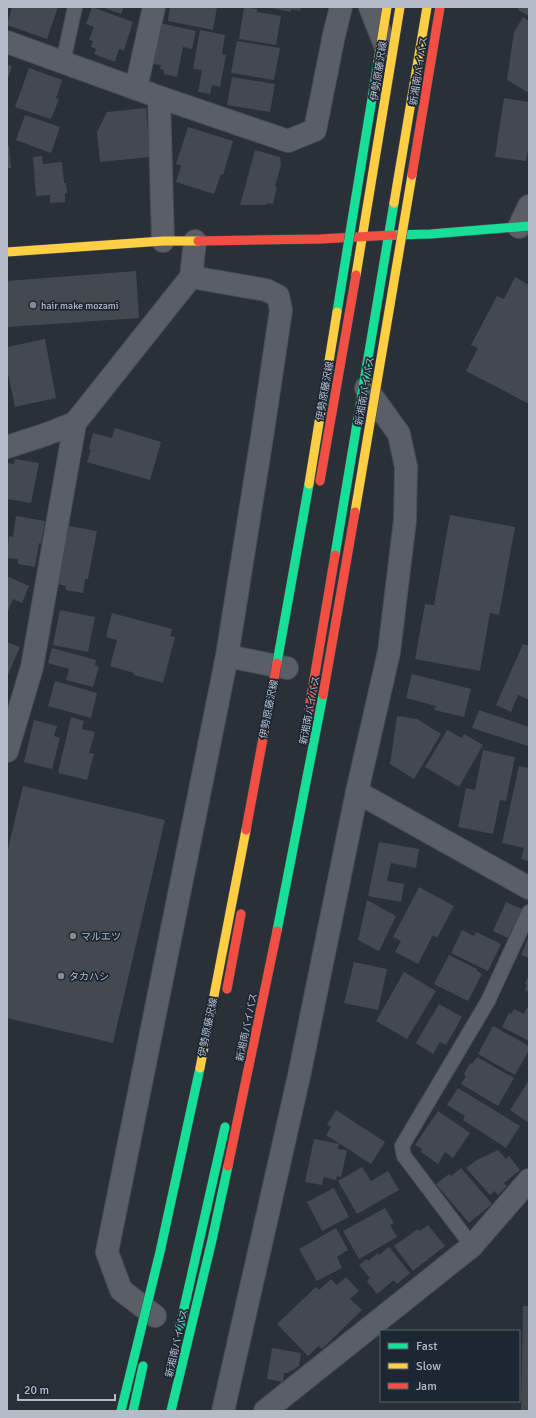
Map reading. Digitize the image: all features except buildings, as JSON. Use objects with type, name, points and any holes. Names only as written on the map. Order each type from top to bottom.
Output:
[{"type":"main road","points":[[121,1411],[166,1223],[230,914],[279,657],[387,7]]},
{"type":"main road","name":"伊勢原藤沢線","points":[[319,490],[400,7]]},
{"type":"main road","points":[[308,717],[427,7]]},
{"type":"main road","name":"新湘南バイパス","points":[[171,1411],[212,1240],[273,953],[323,692],[405,220],[440,7]]},
{"type":"main road","points":[[7,252],[163,241],[320,239],[431,234],[524,226]]},
{"type":"main road","name":"伊勢原藤沢線","points":[[225,996],[244,903]]},
{"type":"main road","points":[[178,1336],[227,1117]]},
{"type":"main road","points":[[133,1411],[144,1360]]},
{"type":"street","points":[[136,88],[154,7]]},
{"type":"street","points":[[7,42],[159,97],[288,141],[315,130],[341,7]]},
{"type":"street","points":[[370,7],[391,62]]},
{"type":"street","points":[[159,97],[163,241]]},
{"type":"street","points":[[524,226],[529,206]]},
{"type":"street","points":[[7,447],[47,434],[75,422],[191,277],[196,241]]},
{"type":"street","points":[[155,1316],[121,1290],[107,1252],[227,656],[281,310],[278,296],[266,290],[191,277]]},
{"type":"street","points":[[223,1411],[299,1076],[357,792],[389,652],[405,520],[406,467],[398,434],[363,384]]},
{"type":"street","points":[[7,751],[32,666],[75,422]]},
{"type":"street","points":[[227,656],[287,668]]},
{"type":"street","points":[[357,792],[529,888]]},
{"type":"street","points":[[265,1411],[472,1246],[529,1180]]},
{"type":"lane","points":[[63,62],[75,7]]},
{"type":"lane","points":[[472,1246],[404,1156],[402,1146],[488,1001],[529,912]]},
{"type":"traffic: fast","points":[[337,312],[378,62]]},
{"type":"traffic: fast","points":[[335,555],[394,203]]},
{"type":"traffic: fast","points":[[393,235],[431,234],[529,226]]},
{"type":"traffic: fast","points":[[277,663],[309,484]]},
{"type":"traffic: fast","points":[[277,931],[323,695]]},
{"type":"traffic: fast","points":[[121,1411],[160,1252],[200,1068]]},
{"type":"traffic: fast","points":[[180,1326],[225,1127]]},
{"type":"traffic: fast","points":[[171,1411],[228,1166]]},
{"type":"traffic: fast","points":[[133,1411],[143,1366]]},
{"type":"traffic: slow","points":[[378,62],[387,7]]},
{"type":"traffic: slow","points":[[356,275],[400,7]]},
{"type":"traffic: slow","points":[[394,203],[427,7]]},
{"type":"traffic: slow","points":[[355,512],[412,175]]},
{"type":"traffic: slow","points":[[7,252],[163,241],[198,241]]},
{"type":"traffic: slow","points":[[309,484],[337,312]]},
{"type":"traffic: slow","points":[[200,1068],[246,830]]},
{"type":"traffic: jam","points":[[412,175],[440,7]]},
{"type":"traffic: jam","points":[[198,241],[320,239],[393,235]]},
{"type":"traffic: jam","points":[[320,481],[356,275]]},
{"type":"traffic: jam","points":[[323,695],[355,512]]},
{"type":"traffic: jam","points":[[309,709],[335,555]]},
{"type":"traffic: jam","points":[[246,830],[277,663]]},
{"type":"traffic: jam","points":[[227,989],[241,914]]},
{"type":"traffic: jam","points":[[228,1166],[277,931]]},
{"type":"place","name":"hair make mozami","points":[[33,305]]},
{"type":"place","name":"マルエツ","points":[[73,936]]},
{"type":"place","name":"タカハシ","points":[[61,976]]}]
